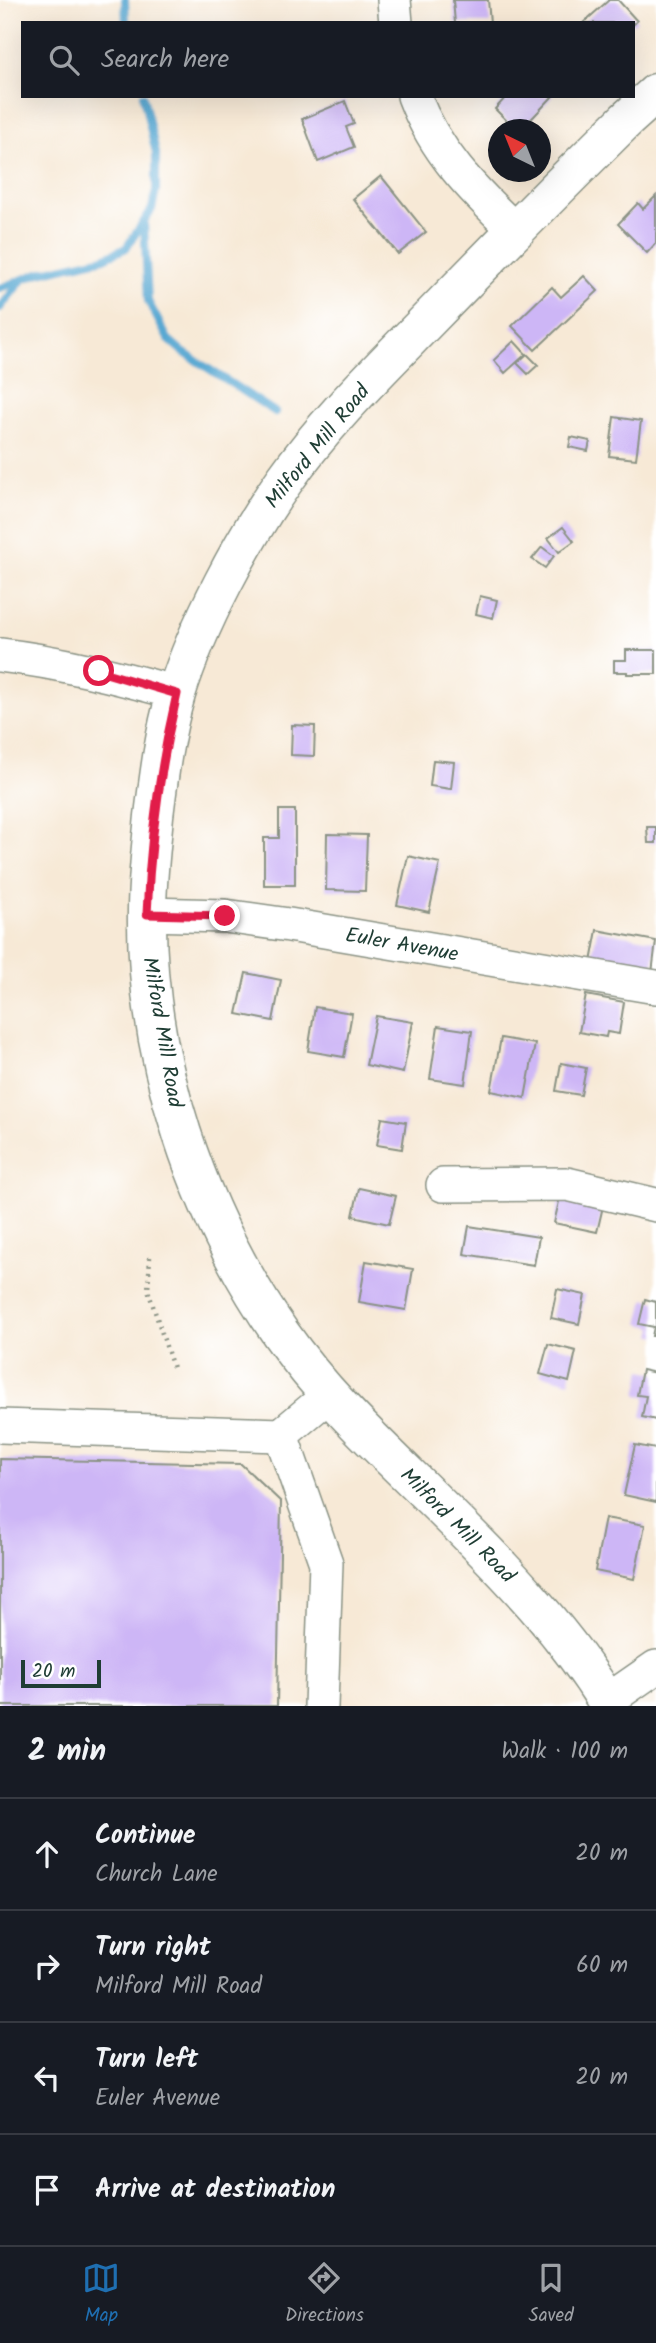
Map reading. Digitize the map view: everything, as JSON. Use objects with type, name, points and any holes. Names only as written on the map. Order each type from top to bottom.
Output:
[{"type":"main road","name":"Milford Mill Road","points":[[608,1703],[567,1644],[517,1584],[328,1396],[253,1293],[211,1212],[178,1123],[155,1011],[147,914],[149,859],[158,783],[177,694],[222,586],[259,519],[286,477],[321,434],[385,365],[515,230],[656,93]]},
{"type":"street","points":[[394,0],[396,21]]},
{"type":"street","points":[[415,98],[429,131],[453,167],[515,230]]},
{"type":"street","points":[[0,655],[42,659],[99,671],[177,694]]},
{"type":"street","name":"Euler Avenue","points":[[147,914],[225,916],[276,923],[656,987]]},
{"type":"street","points":[[443,1185],[567,1184],[656,1205]]},
{"type":"street","points":[[0,1426],[281,1435],[328,1396]]},
{"type":"street","points":[[281,1435],[326,1563],[321,1706]]},
{"type":"street","points":[[608,1703],[656,1667]]},
{"type":"path","points":[[150,1257],[148,1290],[173,1368]]},
{"type":"building","points":[[453,0],[488,0],[490,21],[455,21]]},
{"type":"building","points":[[609,0],[618,0],[637,21],[635,23],[585,21]]},
{"type":"building","points":[[505,98],[551,98],[531,119],[505,119],[495,109]]},
{"type":"building","points":[[345,101],[354,124],[346,127],[354,147],[318,162],[302,119]]},
{"type":"building","points":[[381,176],[426,232],[398,254],[353,199]]},
{"type":"building","points":[[656,196],[656,243],[647,253],[618,224],[638,203],[643,209]]},
{"type":"building","points":[[584,276],[598,291],[535,350],[512,326],[552,287],[561,297]]},
{"type":"building","points":[[514,341],[526,354],[505,373],[494,360]]},
{"type":"building","points":[[527,354],[538,365],[528,374],[517,363]]},
{"type":"building","points":[[614,417],[641,421],[636,459],[609,456]]},
{"type":"building","points":[[571,437],[590,441],[588,451],[569,447]]},
{"type":"building","points":[[563,527],[574,541],[559,552],[548,538]]},
{"type":"building","points":[[542,547],[554,556],[545,568],[532,559]]},
{"type":"building","points":[[480,596],[497,600],[493,618],[476,614]]},
{"type":"building","points":[[626,650],[656,650],[656,674],[614,672],[614,660],[626,660]]},
{"type":"building","points":[[292,725],[315,726],[314,756],[291,755]]},
{"type":"building","points":[[433,760],[454,762],[451,789],[430,786]]},
{"type":"building","points":[[279,810],[295,810],[295,885],[264,885],[264,838],[279,838]]},
{"type":"building","points":[[647,827],[656,827],[656,843],[648,843]]},
{"type":"building","points":[[327,834],[367,835],[365,891],[326,890]]},
{"type":"building","points":[[408,856],[440,863],[429,912],[397,905]]},
{"type":"building","points":[[597,930],[656,941],[652,973],[591,962]]},
{"type":"building","points":[[246,973],[281,980],[273,1021],[237,1014]]},
{"type":"building","points":[[586,995],[624,1002],[619,1034],[607,1032],[606,1037],[579,1032]]},
{"type":"building","points":[[315,1007],[352,1013],[344,1057],[308,1051]]},
{"type":"building","points":[[376,1016],[413,1022],[403,1073],[366,1065]]},
{"type":"building","points":[[438,1026],[472,1031],[465,1084],[430,1079]]},
{"type":"building","points":[[501,1038],[535,1044],[525,1098],[491,1091]]},
{"type":"building","points":[[561,1063],[586,1068],[581,1095],[556,1091]]},
{"type":"building","points":[[382,1118],[406,1122],[402,1149],[377,1145]]},
{"type":"building","points":[[359,1188],[396,1196],[389,1224],[353,1216]]},
{"type":"building","points":[[561,1193],[604,1202],[597,1232],[554,1223]]},
{"type":"building","points":[[469,1226],[539,1237],[534,1265],[464,1254]]},
{"type":"building","points":[[366,1261],[413,1269],[406,1310],[359,1302]]},
{"type":"building","points":[[557,1289],[585,1295],[579,1324],[551,1318]]},
{"type":"building","points":[[645,1299],[656,1302],[656,1336],[652,1336],[654,1327],[639,1324]]},
{"type":"building","points":[[548,1344],[576,1351],[569,1382],[540,1374]]},
{"type":"building","points":[[642,1370],[656,1373],[656,1420],[642,1417],[646,1396],[637,1395]]},
{"type":"building","points":[[635,1445],[656,1449],[656,1502],[624,1495]]},
{"type":"building","points":[[0,1459],[241,1464],[281,1502],[277,1706],[0,1706]]},
{"type":"building","points":[[605,1518],[645,1525],[634,1579],[595,1571]]},
{"type":"waterway","points":[[125,0],[126,21]]},
{"type":"waterway","points":[[0,288],[39,273],[104,258],[126,248],[152,209],[156,190],[156,153],[143,98]]},
{"type":"waterway","points":[[144,222],[148,301],[168,339],[183,352],[275,412]]},
{"type":"waterway","points":[[0,308],[22,280]]},
{"type":"route","points":[[99,671],[177,694],[158,783],[149,859],[147,914],[225,916]]}]
